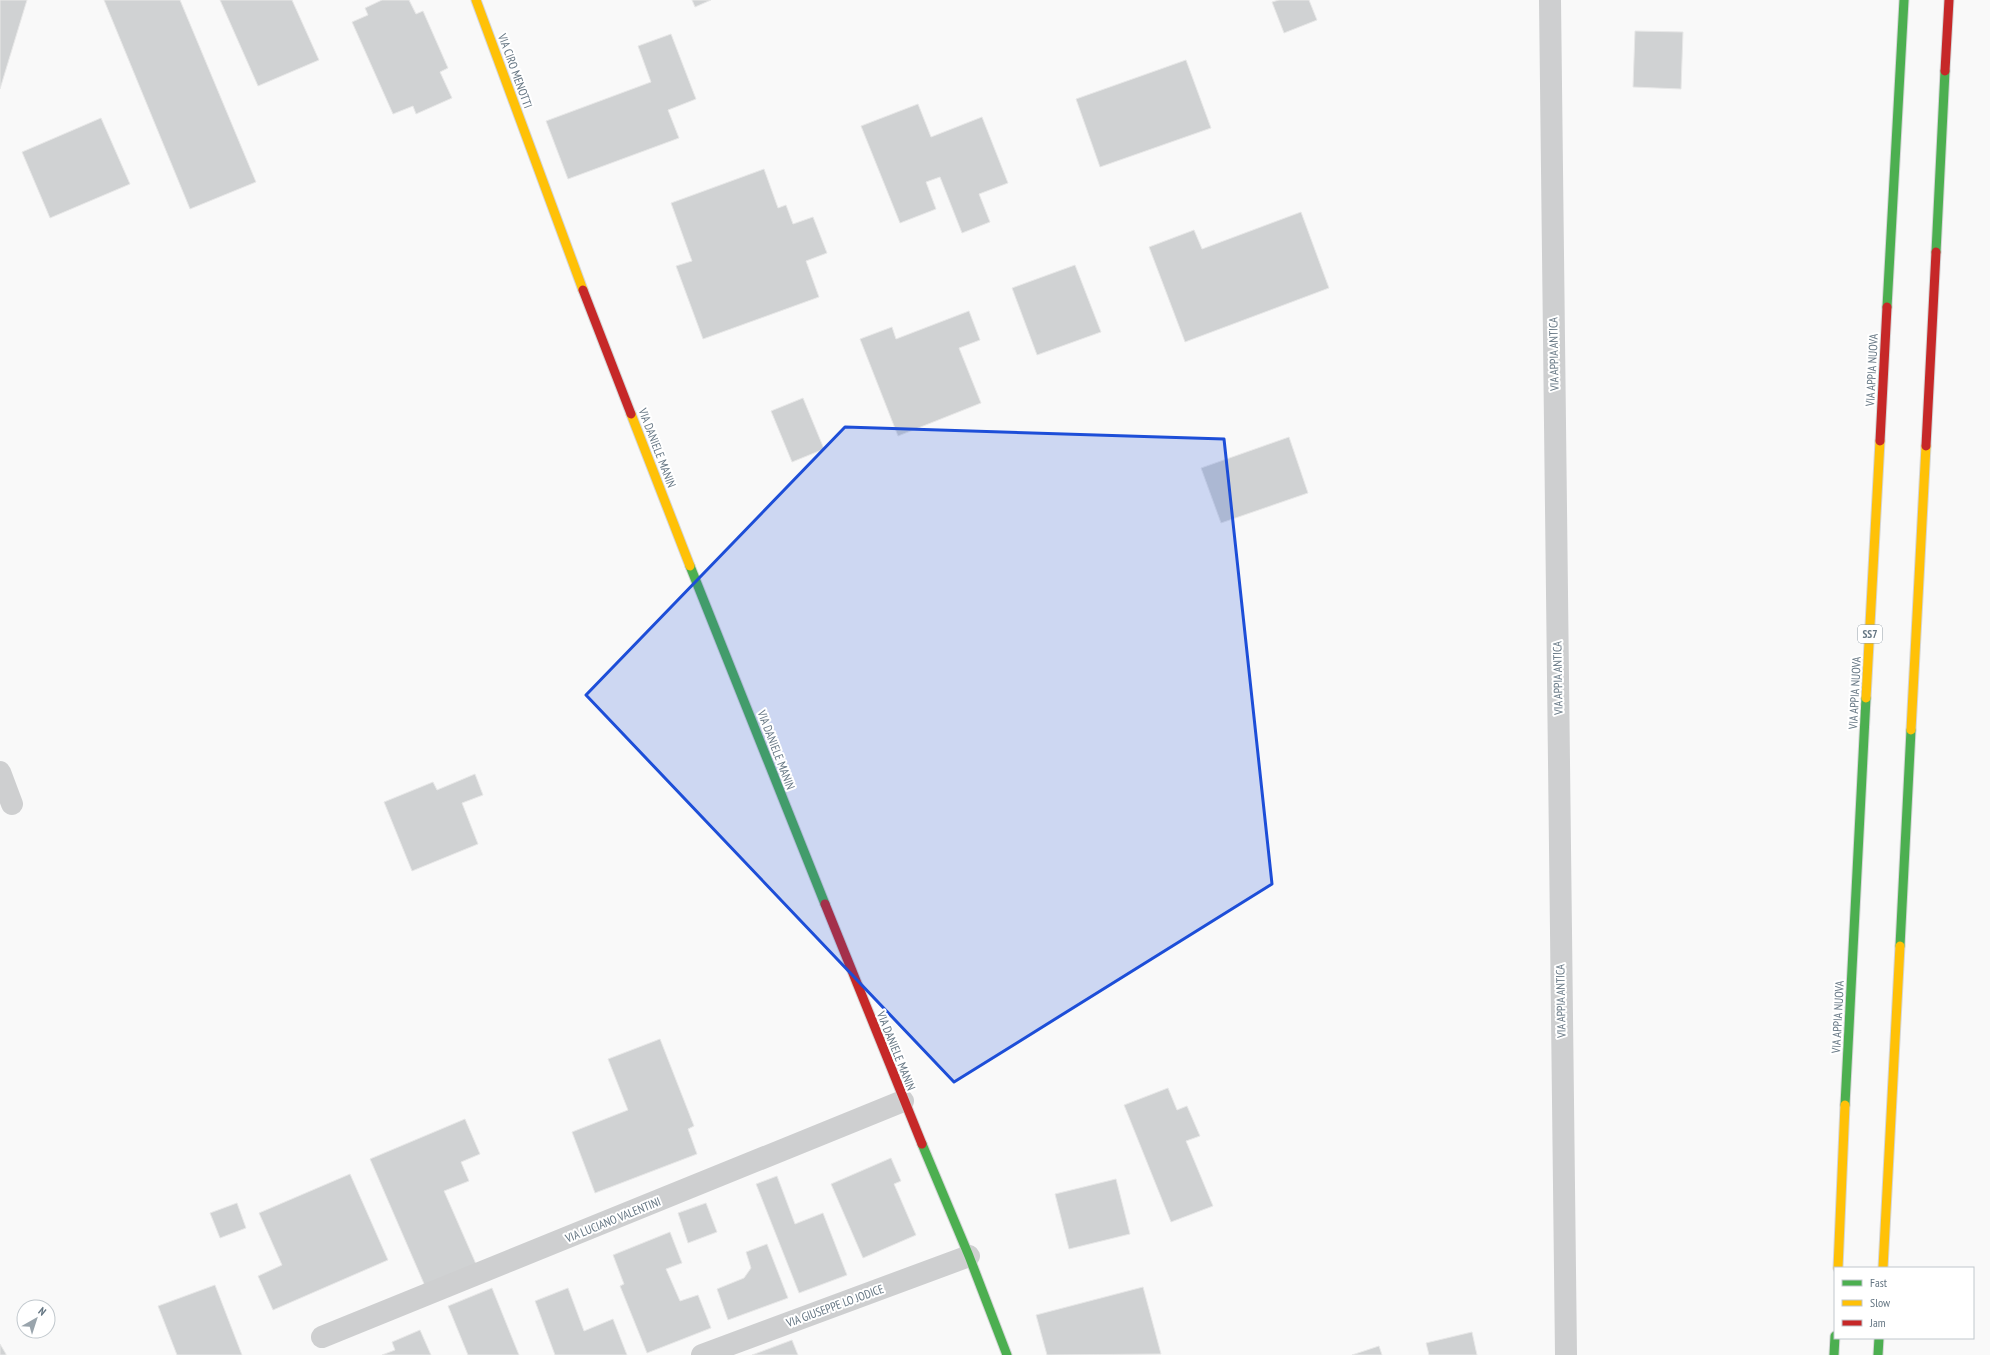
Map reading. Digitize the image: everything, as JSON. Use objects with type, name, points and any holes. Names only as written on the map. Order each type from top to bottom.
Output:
[{"type":"main road","name":"VIA CIRO MENOTTI","points":[[476,0],[532,150]]},
{"type":"main road","name":"VIA APPIA NUOVA","points":[[1838,1267],[1851,990],[1904,0]]},
{"type":"main road","points":[[1883,1267],[1949,0]]},
{"type":"main road","name":"VIA DANIELE MANIN","points":[[532,150],[601,338],[780,794],[1007,1355]]},
{"type":"main road","points":[[1834,1355],[1835,1339]]},
{"type":"main road","points":[[1878,1355],[1879,1339]]},
{"type":"street","name":"VIA APPIA ANTICA","points":[[1550,0],[1566,1355]]},
{"type":"street","points":[[0,772],[12,804]]},
{"type":"street","name":"VIA LUCIANO VALENTINI","points":[[322,1338],[903,1101]]},
{"type":"street","name":"VIA GIUSEPPE LO JODICE","points":[[702,1355],[968,1256]]},
{"type":"highlighted area","points":[[845,427],[1224,439],[1272,884],[954,1082],[586,695]]},
{"type":"building","points":[[0,0],[27,0],[0,89]]},
{"type":"building","points":[[104,0],[180,0],[256,182],[190,209]]},
{"type":"building","points":[[220,0],[292,0],[319,60],[258,86]]},
{"type":"building","points":[[382,0],[409,0],[416,14],[423,11],[448,68],[440,72],[452,98],[416,114],[413,106],[393,114],[352,22],[368,15],[365,8]]},
{"type":"building","points":[[692,0],[711,0],[695,7]]},
{"type":"building","points":[[1279,0],[1309,0],[1317,20],[1284,33],[1272,2]]},
{"type":"building","points":[[1635,31],[1683,32],[1681,89],[1633,87]]},
{"type":"building","points":[[671,34],[696,99],[668,110],[679,138],[568,179],[546,121],[651,82],[638,46]]},
{"type":"building","points":[[1186,60],[1211,128],[1100,167],[1076,99]]},
{"type":"building","points":[[918,104],[931,137],[982,117],[1008,183],[979,194],[990,222],[962,233],[940,177],[926,182],[936,209],[900,223],[861,126]]},
{"type":"building","points":[[101,118],[130,184],[50,218],[22,152]]},
{"type":"building","points":[[764,169],[778,208],[786,205],[793,224],[813,217],[827,253],[806,261],[819,297],[703,339],[676,266],[692,261],[671,203]]},
{"type":"building","points":[[1301,212],[1329,288],[1185,342],[1149,247],[1194,230],[1202,249]]},
{"type":"building","points":[[1075,265],[1101,332],[1037,355],[1012,288]]},
{"type":"building","points":[[969,311],[980,340],[959,348],[981,403],[898,436],[860,339],[892,327],[896,339]]},
{"type":"building","points":[[803,398],[824,449],[792,462],[771,411]]},
{"type":"building","points":[[1289,437],[1308,493],[1221,523],[1201,468]]},
{"type":"building","points":[[475,774],[483,795],[462,803],[478,844],[412,871],[384,802],[433,782],[437,790]]},
{"type":"building","points":[[660,1039],[694,1126],[688,1129],[697,1154],[595,1193],[572,1132],[628,1110],[608,1059]]},
{"type":"building","points":[[1168,1088],[1177,1110],[1187,1106],[1200,1136],[1186,1141],[1213,1206],[1171,1222],[1124,1105]]},
{"type":"building","points":[[465,1119],[480,1154],[461,1162],[469,1181],[444,1191],[476,1264],[425,1286],[370,1159]]},
{"type":"building","points":[[891,1158],[901,1181],[894,1184],[916,1235],[863,1258],[831,1184]]},
{"type":"building","points":[[350,1174],[388,1260],[273,1310],[258,1276],[282,1265],[259,1213]]},
{"type":"building","points":[[777,1176],[795,1224],[823,1213],[847,1275],[799,1293],[756,1184]]},
{"type":"building","points":[[1116,1179],[1130,1234],[1069,1249],[1055,1194]]},
{"type":"building","points":[[237,1203],[246,1228],[220,1238],[210,1213]]},
{"type":"building","points":[[706,1203],[717,1232],[688,1243],[678,1213]]},
{"type":"building","points":[[670,1232],[682,1263],[666,1269],[680,1301],[698,1295],[711,1328],[647,1353],[620,1286],[624,1284],[613,1255]]},
{"type":"building","points":[[767,1244],[788,1298],[728,1320],[717,1289],[744,1278],[751,1268],[746,1252]]},
{"type":"building","points":[[215,1285],[242,1355],[177,1355],[158,1306]]},
{"type":"building","points":[[1143,1287],[1161,1354],[1047,1355],[1036,1315]]},
{"type":"building","points":[[492,1288],[519,1355],[468,1355],[448,1306]]},
{"type":"building","points":[[568,1288],[584,1331],[613,1319],[627,1355],[555,1355],[535,1301]]},
{"type":"building","points":[[420,1330],[431,1355],[382,1355],[395,1350],[392,1342]]},
{"type":"building","points":[[1472,1332],[1477,1355],[1429,1355],[1426,1343]]},
{"type":"building","points":[[792,1340],[798,1355],[752,1355]]},
{"type":"building","points":[[0,1344],[6,1354],[6,1355],[0,1355]]},
{"type":"building","points":[[1379,1346],[1382,1355],[1352,1355]]},
{"type":"traffic: fast","points":[[1887,307],[1904,0]]},
{"type":"traffic: fast","points":[[1936,252],[1945,71]]},
{"type":"traffic: fast","points":[[690,566],[825,904]]},
{"type":"traffic: fast","points":[[1845,1105],[1866,698]]},
{"type":"traffic: fast","points":[[1900,946],[1911,730]]},
{"type":"traffic: fast","points":[[922,1144],[969,1256],[1007,1355]]},
{"type":"traffic: fast","points":[[1834,1355],[1835,1339]]},
{"type":"traffic: fast","points":[[1878,1355],[1879,1339]]},
{"type":"traffic: slow","points":[[476,0],[583,290]]},
{"type":"traffic: slow","points":[[631,414],[690,566]]},
{"type":"traffic: slow","points":[[1866,698],[1880,441]]},
{"type":"traffic: slow","points":[[1911,730],[1926,446]]},
{"type":"traffic: slow","points":[[1883,1267],[1900,946]]},
{"type":"traffic: slow","points":[[1838,1267],[1845,1105]]},
{"type":"traffic: jam","points":[[1945,71],[1949,0]]},
{"type":"traffic: jam","points":[[1926,446],[1936,252]]},
{"type":"traffic: jam","points":[[583,290],[631,414]]},
{"type":"traffic: jam","points":[[1880,441],[1887,307]]},
{"type":"traffic: jam","points":[[825,904],[922,1144]]}]
